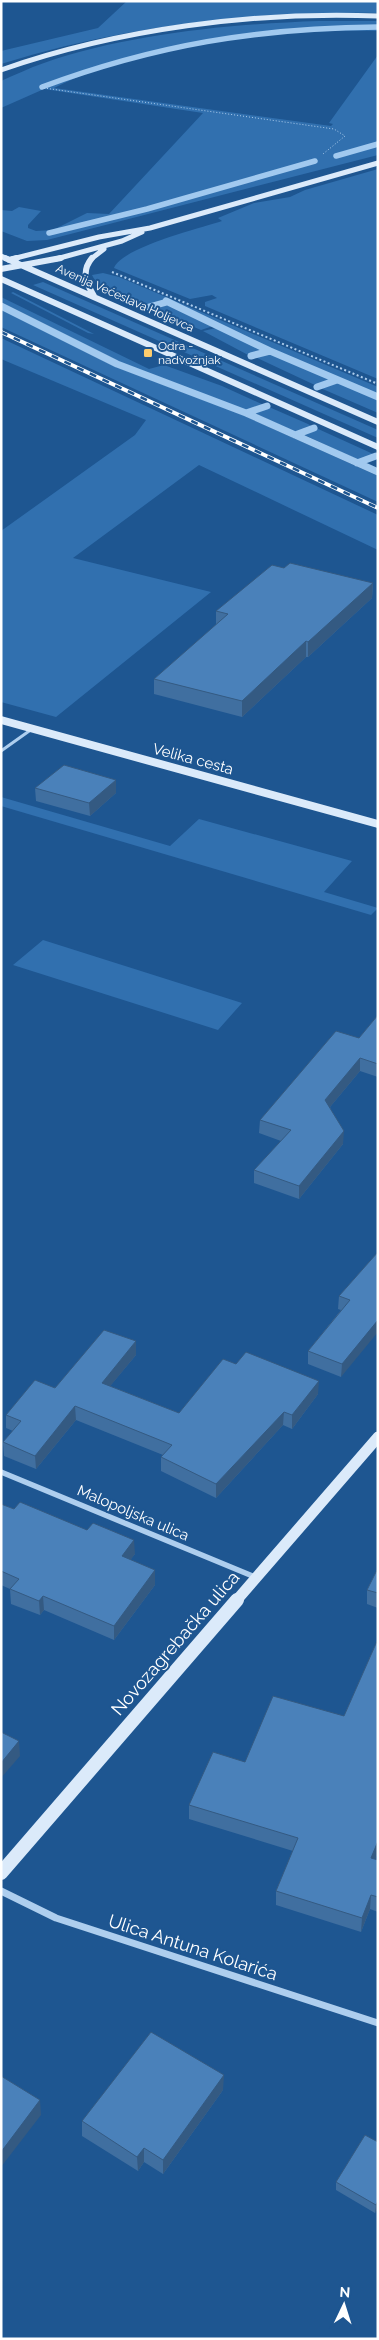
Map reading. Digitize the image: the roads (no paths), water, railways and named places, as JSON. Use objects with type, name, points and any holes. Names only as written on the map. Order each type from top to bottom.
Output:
[{"type":"main road","points":[[1,70],[88,44],[168,30],[280,18],[378,16]]},
{"type":"main road","points":[[1,262],[99,237],[150,228],[378,163]]},
{"type":"main road","points":[[1,269],[25,266],[113,244],[132,238],[150,228]]},
{"type":"main road","points":[[94,296],[84,278],[86,266],[100,251],[113,244]]},
{"type":"main road","name":"Avenija Većeslava Holjevca","points":[[1,256],[378,422]]},
{"type":"main road","points":[[1,279],[378,447]]},
{"type":"main road","name":"Velika cesta","points":[[1,720],[378,824]]},
{"type":"main road","name":"Novozagrebačka ulica","points":[[1,1873],[378,1437]]},
{"type":"street","name":"Malopoljska ulica","points":[[1,1472],[255,1577]]},
{"type":"street","name":"Ulica Antuna Kolarića","points":[[1,1891],[56,1918],[378,2023]]},
{"type":"lane","points":[[1,751],[32,729]]},
{"type":"waterway","points":[[42,87],[125,60],[207,42],[248,35],[290,31],[378,27]]},
{"type":"waterway","points":[[336,156],[378,144]]},
{"type":"waterway","points":[[49,233],[147,209],[315,161]]},
{"type":"waterway","points":[[166,301],[270,351]]},
{"type":"waterway","points":[[149,307],[167,302]]},
{"type":"waterway","points":[[1,306],[117,364],[246,413]]},
{"type":"waterway","points":[[251,356],[270,351]]},
{"type":"waterway","points":[[270,351],[378,397]]},
{"type":"waterway","points":[[317,387],[337,380]]},
{"type":"waterway","points":[[246,413],[267,406]]},
{"type":"waterway","points":[[246,413],[295,435]]},
{"type":"waterway","points":[[295,435],[314,428]]},
{"type":"waterway","points":[[295,435],[357,463]]},
{"type":"waterway","points":[[357,463],[376,456]]},
{"type":"waterway","points":[[357,463],[378,472]]},
{"type":"railway","points":[[1,332],[378,508]]},
{"type":"place","name":"Odra - nadvožnjak","points":[[148,353]]}]
